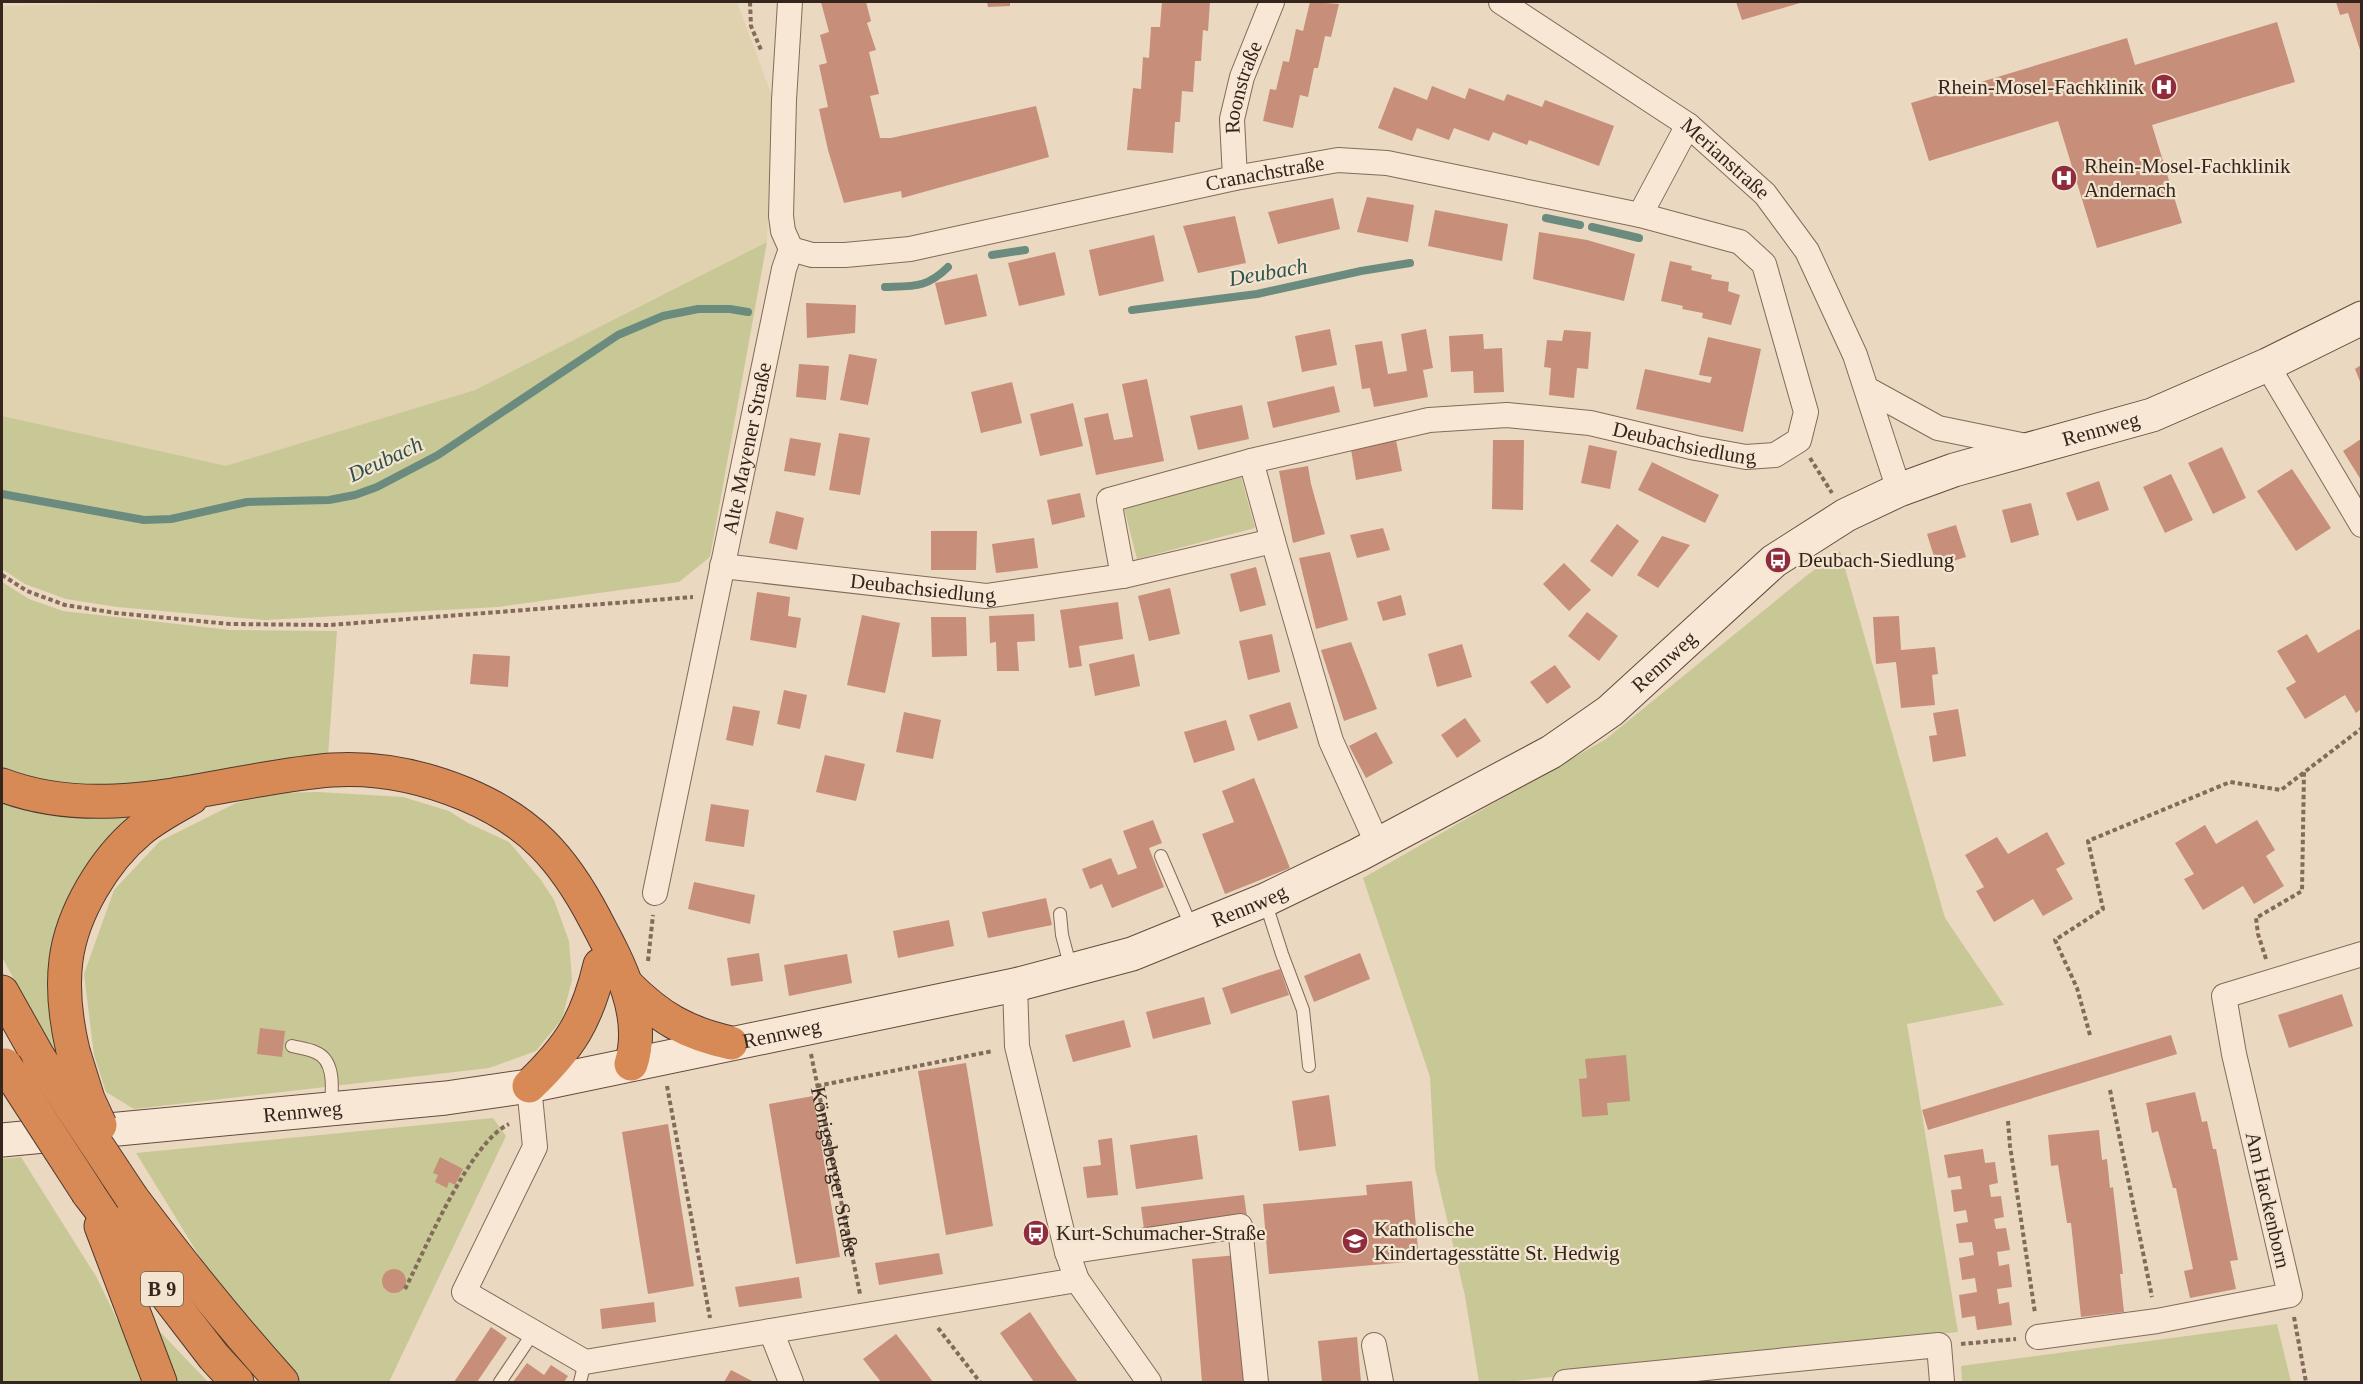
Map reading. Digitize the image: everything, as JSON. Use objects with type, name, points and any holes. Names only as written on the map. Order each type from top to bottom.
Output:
[{"type":"highway","points":[[2,785],[52,799],[85,801],[165,797],[334,770],[375,771],[446,786],[499,811],[538,839],[567,870],[617,960],[637,975],[647,1005],[669,1021],[689,1031],[732,1043]]},
{"type":"highway","points":[[132,1198],[88,1099],[73,1051],[64,990],[66,958],[83,906],[116,855],[138,831],[162,814],[190,798],[220,788]]},
{"type":"highway","points":[[585,899],[616,1033],[631,1064]]},
{"type":"highway","points":[[530,1100],[573,1036],[594,992],[600,965]]},
{"type":"highway","points":[[631,1064],[635,1050],[637,975]]},
{"type":"highway","name":"B 9","points":[[2,992],[39,1058],[132,1198],[178,1259],[282,1383]]},
{"type":"highway","name":"B 9","points":[[3,1062],[88,1193],[214,1357],[237,1383]]},
{"type":"highway","points":[[88,1193],[160,1383]]},
{"type":"street","points":[[790,2],[784,100],[781,216],[783,231],[791,249]]},
{"type":"street","name":"Roonstraße","points":[[1235,178],[1232,119],[1242,77],[1272,2]]},
{"type":"street","name":"Merianstraße","points":[[1501,2],[1688,125],[1765,194],[1807,251],[1855,355],[1899,489]]},
{"type":"street","points":[[1688,125],[1640,215],[1740,242],[1764,264],[1806,412],[1799,440]]},
{"type":"street","name":"Cranachstraße","points":[[791,249],[812,255],[845,255],[910,249],[1235,178],[1338,160],[1387,163],[1640,215]]},
{"type":"street","name":"Alte Mayener Straße","points":[[655,893],[784,269],[791,249]]},
{"type":"street","name":"Rennweg","points":[[2,1140],[446,1098],[530,1100],[631,1064],[1015,985],[1132,954],[1265,900],[1378,844],[1551,752],[1595,722],[1774,561],[1846,515],[1899,489],[1954,470],[2152,415],[2267,365],[2361,318]]},
{"type":"street","points":[[2267,365],[2361,525]]},
{"type":"street","points":[[1867,389],[1938,428],[2036,448]]},
{"type":"street","name":"Deubachsiedlung","points":[[1123,576],[1109,500],[1251,462],[1429,420],[1507,415],[1590,423],[1696,448],[1746,457],[1775,454],[1799,440]]},
{"type":"street","points":[[1251,462],[1331,741],[1378,844]]},
{"type":"street","name":"Deubachsiedlung","points":[[722,566],[986,596],[1123,576],[1273,541]]},
{"type":"street","name":"Am Hackenborn","points":[[2038,1337],[2157,1321],[2290,1295],[2234,1054],[2224,996],[2361,954]]},
{"type":"street","points":[[1015,985],[1017,1046],[1067,1252],[1077,1280],[1149,1383]]},
{"type":"street","points":[[530,1100],[535,1147],[464,1292],[533,1333],[582,1372],[714,1340],[1077,1280]]},
{"type":"street","points":[[1067,1252],[1240,1226],[1256,1383]]},
{"type":"street","points":[[771,1331],[791,1383]]},
{"type":"street","points":[[1374,1345],[1381,1383]]},
{"type":"street","points":[[1565,1383],[1939,1345],[1942,1383]]},
{"type":"lane","points":[[1161,856],[1192,929]]},
{"type":"lane","points":[[1265,900],[1303,1011],[1309,1066]]},
{"type":"lane","points":[[1060,914],[1062,935],[1072,970]]},
{"type":"lane","points":[[292,1047],[318,1052],[328,1063],[332,1077],[331,1110]]},
{"type":"lane","points":[[500,1383],[533,1333]]},
{"type":"path","points":[[1799,440],[1846,515]]},
{"type":"path","points":[[2,575],[27,591],[65,605],[116,613],[230,624],[330,625],[718,595]]},
{"type":"path","points":[[2090,1035],[2077,988],[2055,940],[2103,909],[2088,841],[2230,782],[2281,790],[2361,728]]},
{"type":"path","points":[[2264,953],[2256,918],[2302,891],[2304,771]]},
{"type":"path","points":[[637,975],[655,893]]},
{"type":"path","name":"Königsberger Straße","points":[[806,1027],[864,1315]]},
{"type":"path","points":[[817,1086],[1017,1046]]},
{"type":"path","points":[[666,1081],[714,1340]]},
{"type":"path","points":[[2110,1090],[2157,1321]]},
{"type":"path","points":[[405,1288],[465,1171],[500,1128],[530,1100]]},
{"type":"path","points":[[1939,1345],[2038,1337],[2008,1121]]},
{"type":"path","points":[[2290,1295],[2306,1383]]},
{"type":"path","points":[[921,1306],[980,1383]]},
{"type":"shaded area","points":[[180,2],[737,2],[772,96],[767,242],[475,390],[226,467],[2,416],[2,6]]},
{"type":"shaded area","points":[[767,242],[710,557],[679,582],[498,607],[265,620],[117,607],[66,599],[25,584],[2,569],[2,416],[226,466],[475,390]]},
{"type":"shaded area","points":[[1241,477],[1255,528],[1137,559],[1124,508]]},
{"type":"shaded area","points":[[1840,551],[1945,918],[2004,1005],[1907,1024],[1958,1332],[1506,1382],[1479,1382],[1465,1296],[1435,1168],[1430,1077],[1363,878],[1606,739],[1806,576]]},
{"type":"shaded area","points":[[2,582],[29,599],[63,611],[230,630],[337,631],[328,756],[150,782],[107,785],[68,786],[2,769]]},
{"type":"shaded area","points":[[318,792],[403,797],[449,811],[468,823],[509,842],[541,880],[554,900],[569,941],[572,980],[562,1019],[536,1051],[489,1068],[134,1109],[106,1092],[94,1055],[84,974],[114,890],[160,841],[236,803],[277,793]]},
{"type":"shaded area","points":[[2,796],[169,803],[73,897],[60,1047],[53,1051],[2,957]]},
{"type":"shaded area","points":[[493,1118],[506,1136],[389,1382],[301,1382],[224,1296],[136,1153]]},
{"type":"shaded area","points":[[21,1157],[97,1278],[147,1382],[2,1382],[2,1159]]},
{"type":"shaded area","points":[[146,1317],[208,1382],[169,1382]]},
{"type":"shaded area","points":[[2277,1324],[2291,1382],[1962,1382],[1961,1366]]},
{"type":"building","points":[[821,2],[866,2],[871,21],[867,23],[876,50],[869,52],[879,94],[870,96],[880,138],[891,138],[1036,106],[1049,157],[902,198],[901,191],[844,203],[828,150],[819,109],[828,107],[819,65],[827,63],[820,35],[829,32]]},
{"type":"building","points":[[987,2],[1010,2],[1010,6],[988,7]]},
{"type":"building","points":[[1162,2],[1210,2],[1208,31],[1203,30],[1201,61],[1195,61],[1193,92],[1182,91],[1180,122],[1175,122],[1173,153],[1127,150],[1133,88],[1141,89],[1143,57],[1149,58],[1151,27],[1160,27]]},
{"type":"building","points":[[1310,2],[1339,4],[1331,37],[1325,36],[1318,68],[1314,68],[1308,97],[1300,95],[1293,128],[1263,121],[1270,89],[1276,90],[1283,61],[1289,62],[1296,29],[1303,31]]},
{"type":"building","points":[[1736,2],[1800,2],[1800,3],[1742,20]]},
{"type":"building","points":[[2336,2],[2361,2],[2361,53],[2348,13],[2340,15]]},
{"type":"building","points":[[2277,22],[2295,82],[2152,125],[2182,223],[2097,248],[2058,121],[1929,161],[1911,103],[2127,38],[2135,65]]},
{"type":"building","points":[[1432,86],[1465,99],[1469,88],[1504,101],[1507,94],[1542,107],[1545,100],[1614,126],[1599,166],[1529,140],[1527,145],[1493,132],[1489,141],[1454,128],[1449,140],[1417,128],[1412,141],[1378,128],[1394,87],[1427,100]]},
{"type":"building","points":[[1367,197],[1414,205],[1408,242],[1357,232]]},
{"type":"building","points":[[1333,198],[1340,229],[1278,244],[1268,212]]},
{"type":"building","points":[[1435,210],[1508,224],[1502,261],[1428,246]]},
{"type":"building","points":[[1235,216],[1246,263],[1198,273],[1183,226]]},
{"type":"building","points":[[1539,232],[1587,240],[1635,254],[1624,301],[1533,279]]},
{"type":"building","points":[[1154,235],[1164,281],[1099,296],[1089,250]]},
{"type":"building","points":[[1055,252],[1065,295],[1019,306],[1008,263]]},
{"type":"building","points":[[1670,261],[1692,266],[1691,270],[1712,275],[1711,279],[1729,282],[1728,291],[1740,295],[1731,325],[1702,318],[1703,313],[1682,309],[1683,306],[1661,301]]},
{"type":"building","points":[[977,274],[987,316],[945,325],[935,283]]},
{"type":"building","points":[[806,303],[856,305],[855,333],[807,338]]},
{"type":"building","points":[[1330,329],[1337,365],[1302,372],[1295,336]]},
{"type":"building","points":[[1426,329],[1433,368],[1423,370],[1428,397],[1374,407],[1370,388],[1362,389],[1355,345],[1382,341],[1388,374],[1407,371],[1401,334]]},
{"type":"building","points":[[1564,330],[1591,332],[1588,369],[1577,368],[1574,398],[1549,395],[1551,368],[1544,367],[1547,340],[1562,341]]},
{"type":"building","points":[[1483,334],[1484,349],[1502,348],[1504,392],[1474,393],[1473,371],[1451,372],[1449,336]]},
{"type":"building","points":[[1708,337],[1761,349],[1743,432],[1636,409],[1645,369],[1710,383],[1712,377],[1699,375]]},
{"type":"building","points":[[849,354],[877,359],[868,405],[840,400]]},
{"type":"building","points":[[799,364],[829,366],[826,400],[796,397]]},
{"type":"building","points":[[2361,365],[2361,384],[2355,369]]},
{"type":"building","points":[[1147,379],[1164,461],[1096,475],[1084,418],[1108,413],[1114,440],[1133,437],[1122,384]]},
{"type":"building","points":[[1012,382],[1022,423],[981,433],[971,392]]},
{"type":"building","points":[[1334,386],[1340,412],[1273,428],[1267,402]]},
{"type":"building","points":[[1073,403],[1083,446],[1040,456],[1030,414]]},
{"type":"building","points":[[1242,405],[1249,439],[1198,450],[1190,416]]},
{"type":"building","points":[[839,433],[870,438],[860,495],[829,490]]},
{"type":"building","points":[[790,438],[821,443],[815,476],[784,471]]},
{"type":"building","points":[[2361,439],[2361,480],[2343,451]]},
{"type":"building","points":[[1396,440],[1402,471],[1356,480],[1351,449]]},
{"type":"building","points":[[1493,440],[1524,440],[1523,510],[1492,509]]},
{"type":"building","points":[[1589,445],[1617,451],[1610,489],[1581,483]]},
{"type":"building","points":[[2222,447],[2246,498],[2213,514],[2188,463]]},
{"type":"building","points":[[1652,462],[1719,495],[1705,523],[1638,490]]},
{"type":"building","points":[[1308,466],[1325,534],[1293,543],[1279,471]]},
{"type":"building","points":[[2292,469],[2331,528],[2296,551],[2257,491]]},
{"type":"building","points":[[2171,474],[2193,520],[2165,533],[2143,487]]},
{"type":"building","points":[[2099,481],[2109,510],[2077,521],[2066,493]]},
{"type":"building","points":[[1080,493],[1085,517],[1052,525],[1047,500]]},
{"type":"building","points":[[2031,503],[2039,535],[2011,543],[2002,510]]},
{"type":"building","points":[[776,511],[804,518],[797,550],[769,543]]},
{"type":"building","points":[[1617,524],[1639,541],[1612,577],[1590,561]]},
{"type":"building","points":[[1956,525],[1966,557],[1937,566],[1927,534]]},
{"type":"building","points":[[1383,528],[1390,550],[1357,558],[1350,535]]},
{"type":"building","points":[[931,531],[977,531],[976,570],[931,570]]},
{"type":"building","points":[[1662,536],[1690,545],[1658,588],[1637,575]]},
{"type":"building","points":[[1034,538],[1038,568],[996,573],[992,544]]},
{"type":"building","points":[[1330,552],[1348,620],[1316,629],[1299,558]]},
{"type":"building","points":[[1564,563],[1591,590],[1569,611],[1543,584]]},
{"type":"building","points":[[1256,567],[1266,605],[1240,612],[1230,574]]},
{"type":"building","points":[[1170,588],[1180,634],[1149,641],[1138,596]]},
{"type":"building","points":[[757,592],[790,597],[788,616],[801,618],[796,648],[750,640]]},
{"type":"building","points":[[1401,595],[1406,615],[1383,621],[1377,602]]},
{"type":"building","points":[[1118,602],[1123,639],[1079,646],[1082,666],[1069,668],[1060,610]]},
{"type":"building","points":[[1587,612],[1618,636],[1599,661],[1568,636]]},
{"type":"building","points":[[1034,614],[1035,641],[1017,642],[1019,671],[997,671],[996,642],[990,643],[989,616]]},
{"type":"building","points":[[862,615],[900,623],[885,693],[847,685]]},
{"type":"building","points":[[1899,616],[1901,650],[1935,647],[1938,674],[1932,675],[1935,705],[1901,708],[1896,662],[1876,664],[1873,617]]},
{"type":"building","points":[[931,617],[966,617],[967,656],[932,657]]},
{"type":"building","points":[[2359,629],[2361,632],[2361,709],[2356,713],[2345,695],[2305,719],[2286,688],[2296,682],[2277,651],[2307,634],[2318,653]]},
{"type":"building","points":[[1272,634],[1280,672],[1248,680],[1239,641]]},
{"type":"building","points":[[1351,642],[1377,709],[1344,721],[1321,650]]},
{"type":"building","points":[[1462,644],[1472,677],[1437,687],[1428,654]]},
{"type":"building","points":[[473,654],[510,656],[508,687],[470,684]]},
{"type":"building","points":[[1134,654],[1140,686],[1095,696],[1089,664]]},
{"type":"building","points":[[1555,665],[1571,687],[1547,704],[1530,682]]},
{"type":"building","points":[[784,690],[807,695],[800,729],[777,724]]},
{"type":"building","points":[[1290,702],[1298,728],[1258,741],[1249,715]]},
{"type":"building","points":[[733,706],[760,711],[753,746],[726,740]]},
{"type":"building","points":[[1958,709],[1966,756],[1933,762],[1929,736],[1937,735],[1933,713]]},
{"type":"building","points":[[904,712],[941,720],[933,759],[896,752]]},
{"type":"building","points":[[1465,718],[1481,741],[1457,758],[1441,735]]},
{"type":"building","points":[[1226,720],[1235,750],[1194,763],[1184,732]]},
{"type":"building","points":[[1376,732],[1393,763],[1366,778],[1349,746]]},
{"type":"building","points":[[825,755],[865,764],[856,801],[816,792]]},
{"type":"building","points":[[1254,778],[1290,868],[1225,894],[1202,834],[1234,822],[1222,791]]},
{"type":"building","points":[[711,804],[749,810],[744,847],[705,841]]},
{"type":"building","points":[[1153,820],[1162,843],[1149,848],[1164,887],[1112,908],[1102,884],[1090,889],[1082,869],[1111,858],[1118,875],[1137,868],[1123,831]]},
{"type":"building","points":[[2257,820],[2275,850],[2266,856],[2284,886],[2254,904],[2243,886],[2203,910],[2184,879],[2194,874],[2175,843],[2205,825],[2216,844]]},
{"type":"building","points":[[2047,832],[2065,864],[2056,869],[2073,899],[2043,916],[2033,899],[1994,922],[1976,891],[1984,887],[1965,855],[1997,837],[2008,854]]},
{"type":"building","points":[[694,882],[755,895],[750,924],[688,909]]},
{"type":"building","points":[[1046,898],[1052,925],[988,938],[982,912]]},
{"type":"building","points":[[949,920],[954,946],[898,958],[893,931]]},
{"type":"building","points":[[759,953],[763,981],[731,986],[727,958]]},
{"type":"building","points":[[1360,953],[1370,979],[1314,1002],[1304,976]]},
{"type":"building","points":[[847,954],[852,983],[789,996],[784,965]]},
{"type":"building","points":[[1280,969],[1289,995],[1231,1014],[1222,988]]},
{"type":"building","points":[[2342,994],[2353,1026],[2289,1048],[2278,1015]]},
{"type":"building","points":[[1204,997],[1211,1024],[1153,1039],[1146,1012]]},
{"type":"building","points":[[1124,1020],[1131,1047],[1073,1062],[1065,1035]]},
{"type":"building","points":[[260,1028],[285,1031],[282,1057],[257,1054]]},
{"type":"building","points":[[2171,1035],[2177,1054],[1928,1130],[1922,1110]]},
{"type":"building","points":[[1626,1055],[1630,1101],[1607,1103],[1608,1115],[1582,1117],[1579,1079],[1587,1078],[1585,1059]]},
{"type":"building","points":[[966,1063],[993,1226],[946,1235],[918,1071]]},
{"type":"building","points":[[2195,1092],[2202,1122],[2207,1121],[2213,1149],[2216,1149],[2238,1260],[2230,1261],[2236,1289],[2190,1298],[2184,1271],[2193,1269],[2176,1188],[2173,1188],[2158,1131],[2152,1133],[2146,1103]]},
{"type":"building","points":[[1329,1095],[1336,1146],[1299,1151],[1292,1101]]},
{"type":"building","points":[[813,1096],[840,1257],[796,1264],[769,1104]]},
{"type":"building","points":[[668,1124],[694,1286],[648,1294],[622,1132]]},
{"type":"building","points":[[2099,1130],[2102,1160],[2107,1159],[2110,1188],[2113,1187],[2123,1274],[2120,1274],[2124,1312],[2081,1317],[2071,1223],[2067,1223],[2058,1165],[2051,1166],[2048,1135]]},
{"type":"building","points":[[1197,1135],[1203,1179],[1136,1189],[1130,1145]]},
{"type":"building","points":[[1112,1138],[1118,1195],[1087,1198],[1083,1167],[1101,1165],[1098,1140]]},
{"type":"building","points":[[1983,1149],[1985,1163],[1995,1162],[1998,1183],[1989,1185],[1991,1197],[2001,1196],[2004,1217],[1994,1219],[1996,1229],[2006,1228],[2010,1250],[1997,1252],[1999,1266],[2009,1264],[2012,1287],[1997,1289],[1999,1304],[2009,1302],[2012,1325],[1977,1330],[1975,1316],[1962,1318],[1959,1295],[1977,1292],[1975,1278],[1962,1280],[1959,1258],[1974,1255],[1972,1242],[1959,1243],[1956,1224],[1968,1222],[1966,1210],[1954,1212],[1951,1190],[1962,1189],[1960,1176],[1948,1178],[1944,1155]]},
{"type":"building","points":[[440,1157],[463,1169],[455,1185],[449,1182],[447,1188],[435,1182],[438,1175],[433,1173]]},
{"type":"building","points":[[1412,1181],[1419,1261],[1269,1274],[1263,1204],[1367,1195],[1366,1185]]},
{"type":"building","points":[[1244,1195],[1247,1217],[1144,1229],[1141,1207]]},
{"type":"building","points":[[939,1253],[943,1274],[879,1285],[875,1263]]},
{"type":"building","points":[[1238,1255],[1248,1382],[1202,1382],[1192,1259]]},
{"type":"building","points":[[394,1269],[399,1270],[405,1276],[405,1286],[399,1292],[394,1293],[389,1292],[383,1286],[382,1281],[383,1276],[389,1270]]},
{"type":"building","points":[[799,1277],[802,1298],[739,1307],[735,1287]]},
{"type":"building","points":[[654,1302],[656,1322],[602,1329],[600,1309]]},
{"type":"building","points":[[1030,1312],[1078,1382],[1034,1382],[1000,1333]]},
{"type":"building","points":[[491,1327],[507,1338],[477,1382],[454,1382]]},
{"type":"building","points":[[896,1334],[933,1382],[881,1382],[863,1359]]},
{"type":"building","points":[[1357,1337],[1361,1382],[1322,1382],[1318,1341]]},
{"type":"building","points":[[527,1363],[544,1375],[551,1365],[568,1376],[564,1382],[513,1382]]},
{"type":"building","points":[[731,1370],[754,1382],[724,1382]]},
{"type":"waterway","name":"Deubach","points":[[1546,218],[1580,225]]},
{"type":"waterway","name":"Deubach","points":[[1592,227],[1639,238]]},
{"type":"waterway","name":"Deubach","points":[[992,255],[1025,250]]},
{"type":"waterway","name":"Deubach","points":[[1132,310],[1257,294],[1361,271],[1410,263]]},
{"type":"waterway","name":"Deubach","points":[[885,287],[920,284],[933,279],[948,267]]},
{"type":"waterway","name":"Deubach","points":[[2,494],[144,520],[171,519],[247,502],[329,500],[355,495],[377,487],[438,455],[618,335],[663,316],[698,309],[730,309],[748,312]]},
{"type":"place","name":"Rhein-Mosel-Fachklinik","points":[[2164,87]]},
{"type":"place","name":"Rhein-Mosel-Fachklinik Andernach","points":[[2064,178]]},
{"type":"place","name":"Deubach-Siedlung","points":[[1778,560]]},
{"type":"place","name":"Kurt-Schumacher-Straße","points":[[1036,1233]]},
{"type":"place","name":"Katholische Kindertagesstätte St. Hedwig","points":[[1355,1241]]}]
